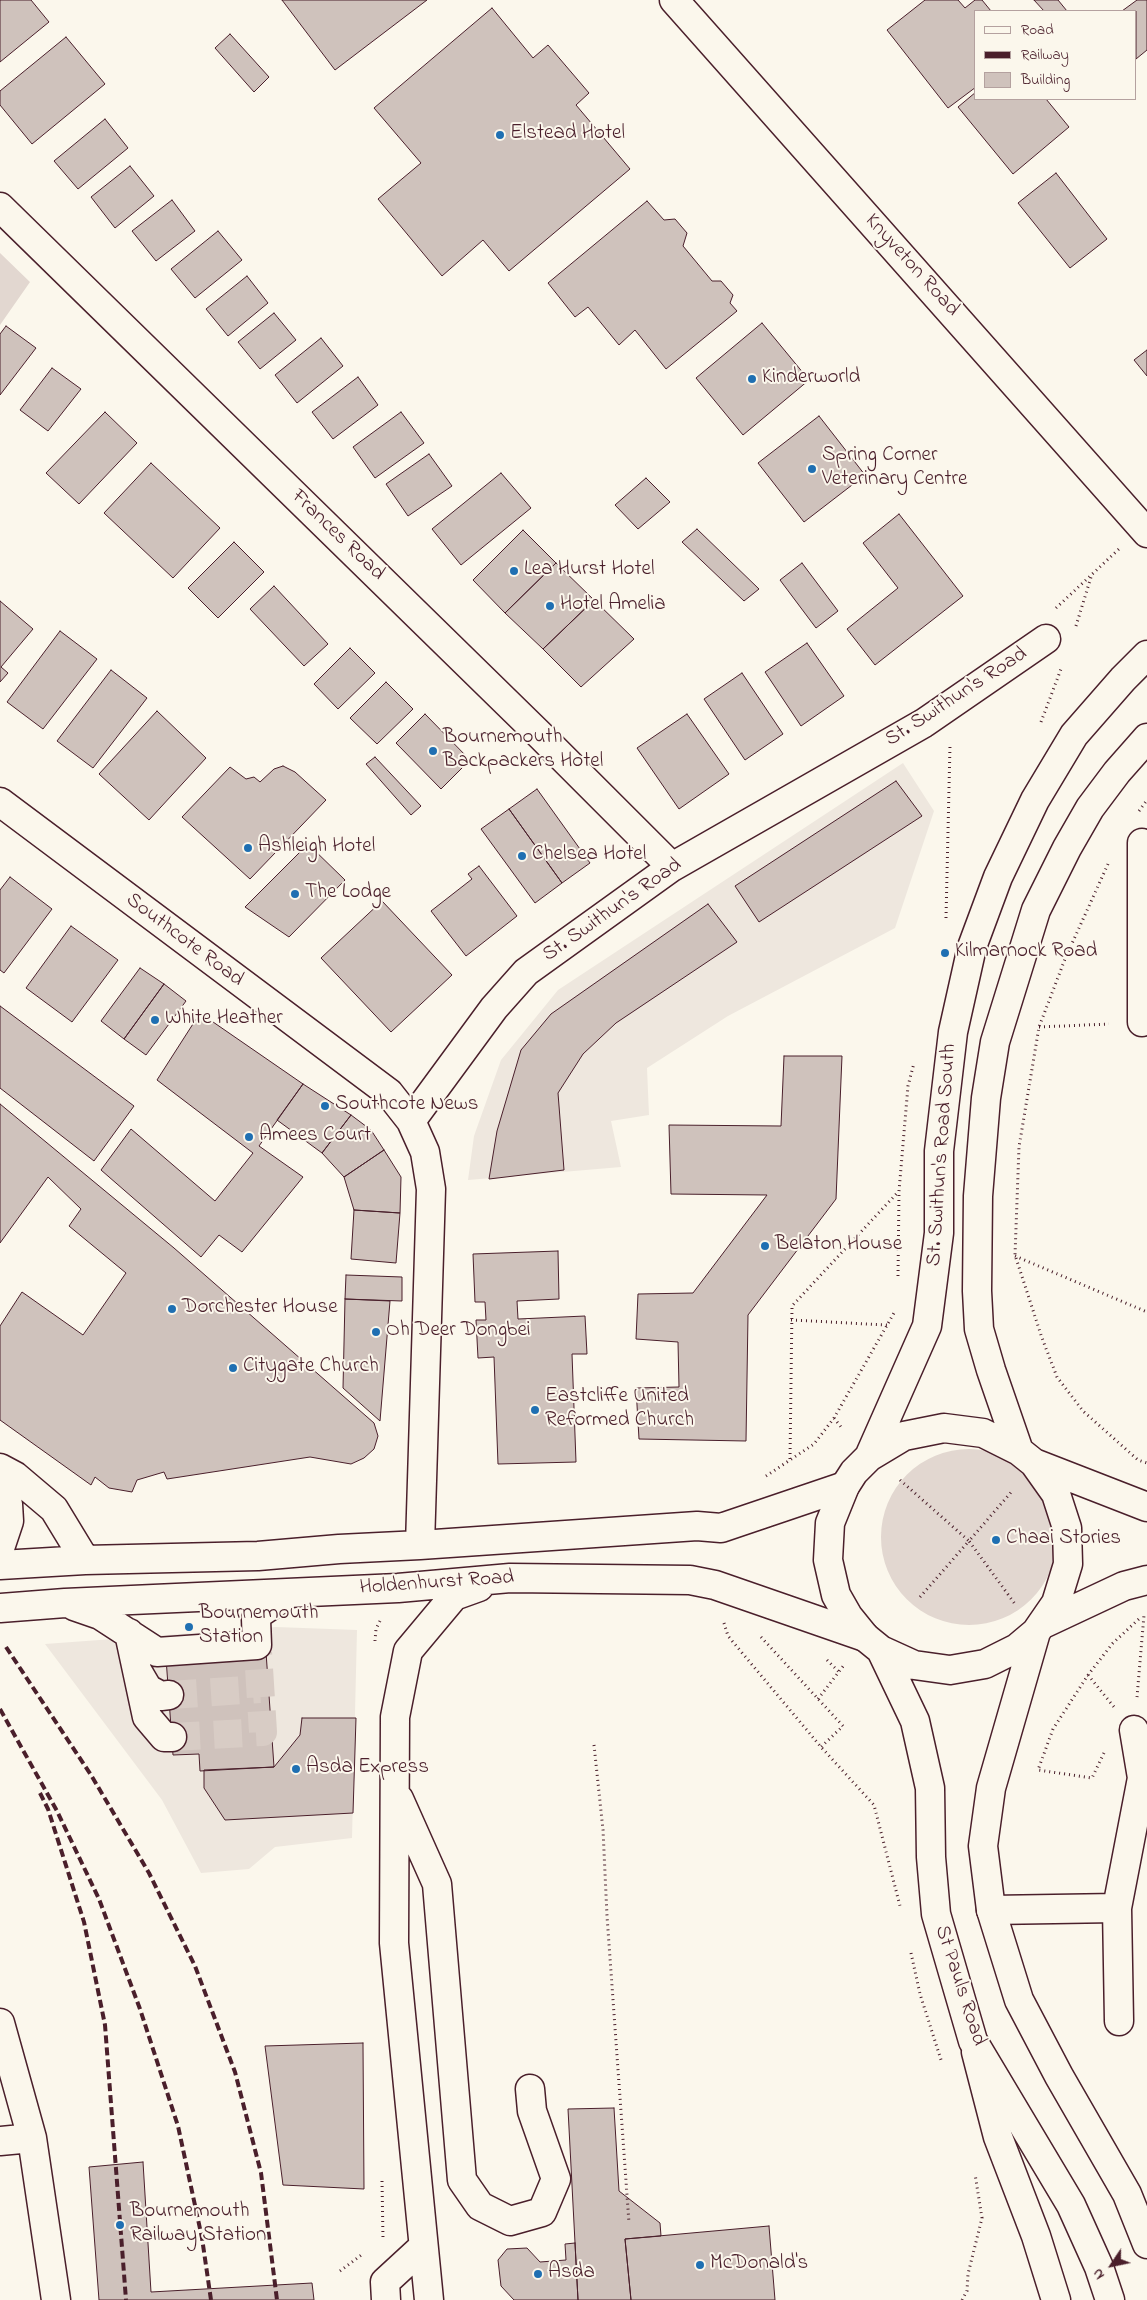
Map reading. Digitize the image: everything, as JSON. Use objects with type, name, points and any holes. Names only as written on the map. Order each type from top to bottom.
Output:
[{"type":"street","name":"Knyveton Road","points":[[680,2],[1144,529]]},
{"type":"street","name":"Frances Road","points":[[0,207],[534,729],[672,867]]},
{"type":"street","name":"St. Swithun's Road","points":[[411,1121],[494,1008],[526,972],[672,867],[924,723],[1046,639]]},
{"type":"street","name":"St. Swithun's Road South","points":[[869,1457],[927,1326],[939,1233],[940,1151],[953,1032],[972,947],[998,877],[1035,800],[1074,736],[1122,679],[1147,655]]},
{"type":"street","name":"St. Swithun's Road South","points":[[1026,1457],[991,1370],[979,1329],[977,1290],[978,1196],[986,1098],[995,1042],[1036,910],[1067,848],[1090,808],[1117,772],[1147,738]]},
{"type":"street","name":"Southcote Road","points":[[0,802],[389,1093],[411,1121]]},
{"type":"street","points":[[1142,844],[1144,956],[1142,1022]]},
{"type":"street","points":[[411,1121],[424,1152],[431,1189],[420,1545]]},
{"type":"street","points":[[873,1643],[848,1616],[836,1595],[828,1560],[830,1523],[845,1486],[869,1457],[904,1436],[944,1428],[984,1433],[1026,1457],[1125,1500],[1147,1507]]},
{"type":"street","points":[[1026,1457],[1056,1494],[1067,1528],[1068,1564],[1056,1604],[1040,1628],[990,1788],[983,1846],[991,1910],[1019,2000],[1058,2076],[1127,2194],[1145,2234]]},
{"type":"street","points":[[0,1468],[15,1476],[54,1509],[85,1560]]},
{"type":"street","name":"Holdenhurst Road","points":[[0,1565],[85,1560],[258,1556],[340,1548],[420,1545],[697,1526],[721,1528],[845,1486]]},
{"type":"street","points":[[0,1488],[8,1504],[9,1521],[0,1548]]},
{"type":"street","points":[[429,2300],[394,1943],[395,1718],[408,1651],[454,1596],[510,1578]]},
{"type":"street","name":"Holdenhurst Road","points":[[0,1608],[65,1603],[398,1588],[510,1578],[690,1580],[715,1585],[873,1643],[914,1665],[950,1670],[985,1664],[1017,1648],[1040,1628]]},
{"type":"street","points":[[1040,1628],[1124,1586],[1147,1580]]},
{"type":"street","points":[[65,1603],[100,1615],[156,1652],[258,1649],[256,1619],[258,1614],[290,1594]]},
{"type":"street","points":[[129,1633],[148,1717],[164,1737],[172,1737]]},
{"type":"street","name":"St Pauls Road","points":[[873,1643],[915,1720],[930,1788],[931,1857],[936,1914],[973,2041],[1071,2205],[1099,2267],[1110,2300]]},
{"type":"street","points":[[138,1672],[148,1689],[161,1696],[169,1695]]},
{"type":"street","points":[[1119,2021],[1117,1908],[1144,1778],[1134,1730]]},
{"type":"street","points":[[395,1791],[437,1884],[462,2180],[480,2206],[510,2221],[542,2212],[556,2179],[532,2111],[530,2089]]},
{"type":"street","points":[[991,1910],[1117,1908]]},
{"type":"street","points":[[0,2023],[32,2138],[56,2300]]},
{"type":"street","points":[[973,2041],[998,2137],[1036,2236],[1056,2300]]},
{"type":"street","points":[[0,2142],[32,2138]]},
{"type":"street","points":[[386,2300],[385,2282],[423,2247]]},
{"type":"path","points":[[1046,639],[1035,625],[1144,529]]},
{"type":"path","points":[[945,924],[951,705]]},
{"type":"path","points":[[1137,814],[1147,800]]},
{"type":"path","points":[[1112,856],[1102,873],[1065,959],[1039,1027],[1019,1147],[1015,1256],[1057,1378],[1083,1411],[1138,1460],[1147,1463]]},
{"type":"path","points":[[1039,1027],[1142,1022]]},
{"type":"path","points":[[898,1278],[899,1191],[908,1086],[916,1058]]},
{"type":"path","points":[[898,1307],[834,1418],[814,1444],[790,1460],[792,1306],[899,1191]]},
{"type":"path","points":[[1015,1256],[1147,1312]]},
{"type":"path","points":[[792,1320],[887,1326]]},
{"type":"path","points":[[834,1418],[842,1427]]},
{"type":"path","points":[[900,1480],[969,1541],[1015,1605]]},
{"type":"path","points":[[920,1597],[1017,1486]]},
{"type":"path","points":[[715,1585],[728,1636],[821,1747],[874,1805],[902,1914]]},
{"type":"path","points":[[1134,1730],[1144,1615]]},
{"type":"path","points":[[1134,1730],[1116,1726],[1092,1778],[1038,1770],[1053,1729],[1088,1675],[1113,1643],[1136,1621]]},
{"type":"path","points":[[761,1636],[843,1726],[821,1747]]},
{"type":"path","points":[[818,1699],[844,1664]]},
{"type":"path","points":[[1088,1675],[1134,1730]]},
{"type":"path","points":[[594,1745],[603,1830],[607,1916],[629,2223]]},
{"type":"path","points":[[910,1949],[920,1994],[944,2068]]},
{"type":"path","points":[[962,2300],[967,2291],[968,2274],[982,2218],[974,2170]]},
{"type":"shaded area","points":[[0,253],[30,282],[0,325]]},
{"type":"shaded area","points":[[903,763],[934,811],[895,928],[728,1016],[647,1068],[649,1115],[611,1121],[621,1167],[468,1180],[474,1136],[501,1060],[558,990]]},
{"type":"shaded area","points":[[969,1449],[1003,1456],[1025,1469],[1037,1481],[1050,1503],[1057,1537],[1050,1571],[1037,1593],[1025,1605],[1003,1618],[969,1625],[935,1618],[913,1605],[901,1593],[888,1571],[881,1537],[888,1503],[901,1481],[913,1469],[935,1456]]},
{"type":"shaded area","points":[[276,1627],[357,1630],[352,1838],[275,1847],[249,1869],[201,1873],[162,1800],[45,1644]]},
{"type":"building","points":[[0,0],[31,0],[49,22],[0,62]]},
{"type":"building","points":[[282,0],[427,0],[335,70]]},
{"type":"building","points":[[925,0],[958,0],[965,8],[975,0],[982,0],[990,10],[974,10],[974,88],[948,108],[887,30]]},
{"type":"building","points":[[1034,0],[1058,0],[1066,10],[1043,10]]},
{"type":"building","points":[[1137,0],[1147,0],[1147,50],[1137,58],[1137,10],[1123,10]]},
{"type":"building","name":"Elstead Hotel","points":[[492,8],[533,58],[548,45],[589,93],[576,105],[630,169],[509,271],[483,240],[442,276],[378,199],[421,163],[374,108]]},
{"type":"building","points":[[230,34],[269,77],[254,92],[215,48]]},
{"type":"building","points":[[66,37],[105,84],[32,144],[0,105],[0,91]]},
{"type":"building","points":[[974,94],[974,100],[1047,100],[1069,127],[1013,174],[958,107]]},
{"type":"building","points":[[105,119],[128,148],[78,189],[54,161]]},
{"type":"building","points":[[130,166],[154,196],[115,228],[91,197]]},
{"type":"building","points":[[1056,173],[1107,239],[1070,268],[1018,203]]},
{"type":"building","points":[[172,200],[195,231],[156,261],[132,231]]},
{"type":"building","points":[[647,201],[664,220],[675,219],[687,233],[683,246],[712,281],[721,281],[733,295],[730,303],[737,311],[666,369],[635,330],[619,345],[588,307],[575,317],[548,283]]},
{"type":"building","points":[[218,231],[242,260],[195,298],[171,269]]},
{"type":"building","points":[[247,276],[268,303],[228,336],[206,309]]},
{"type":"building","points":[[274,313],[296,340],[260,369],[238,342]]},
{"type":"building","name":"Kinderworld","points":[[762,323],[809,380],[743,435],[696,378]]},
{"type":"building","points":[[6,326],[36,348],[0,395],[0,334]]},
{"type":"building","points":[[321,338],[343,366],[297,403],[275,375]]},
{"type":"building","points":[[1147,350],[1147,376],[1134,360]]},
{"type":"building","points":[[52,368],[81,389],[48,431],[20,410]]},
{"type":"building","points":[[358,377],[378,405],[333,439],[312,412]]},
{"type":"building","points":[[105,412],[137,443],[79,504],[46,473]]},
{"type":"building","points":[[401,412],[424,443],[375,478],[353,447]]},
{"type":"building","name":"Spring Corner Veterinary Centre","points":[[819,416],[865,475],[804,522],[758,463]]},
{"type":"building","points":[[429,454],[452,486],[408,516],[386,484]]},
{"type":"building","points":[[151,463],[220,528],[173,578],[104,513]]},
{"type":"building","points":[[501,473],[531,508],[461,565],[432,529]]},
{"type":"building","points":[[646,478],[670,502],[638,529],[615,505]]},
{"type":"building","points":[[899,514],[963,596],[875,665],[847,629],[898,588],[863,543]]},
{"type":"building","points":[[697,529],[759,589],[744,601],[682,542]]},
{"type":"building","name":"Lea Hurst Hotel","points":[[523,530],[556,563],[505,613],[473,580]]},
{"type":"building","points":[[234,542],[264,572],[218,618],[188,588]]},
{"type":"building","name":"Hotel Amelia","points":[[556,563],[594,600],[543,649],[505,613]]},
{"type":"building","points":[[802,563],[838,611],[816,628],[780,580]]},
{"type":"building","points":[[274,586],[328,644],[304,666],[250,609]]},
{"type":"building","points":[[594,600],[634,639],[581,687],[543,649]]},
{"type":"building","points":[[0,601],[33,629],[1,667],[8,673],[0,682]]},
{"type":"building","points":[[60,631],[97,659],[43,729],[7,702]]},
{"type":"building","points":[[807,643],[844,696],[801,726],[765,672]]},
{"type":"building","points":[[350,648],[375,673],[338,709],[314,684]]},
{"type":"building","points":[[111,670],[147,698],[93,768],[57,741]]},
{"type":"building","points":[[742,673],[783,734],[745,760],[704,699]]},
{"type":"building","points":[[386,682],[413,709],[377,744],[350,718]]},
{"type":"building","points":[[157,711],[206,758],[149,820],[99,774]]},
{"type":"building","name":"Bournemouth Backpackers Hotel","points":[[425,714],[470,760],[441,789],[396,743]]},
{"type":"building","points":[[687,714],[729,774],[679,809],[637,748]]},
{"type":"building","points":[[375,757],[421,806],[411,815],[366,764]]},
{"type":"building","name":"Ashleigh Hotel","points":[[283,766],[295,772],[326,800],[250,879],[182,817],[230,767],[246,779],[254,777],[260,782],[274,769]]},
{"type":"building","points":[[896,781],[922,816],[759,922],[735,886]]},
{"type":"building","points":[[537,789],[590,863],[562,883],[509,809]]},
{"type":"building","name":"Chelsea Hotel","points":[[509,809],[562,883],[535,903],[481,829]]},
{"type":"building","name":"The Lodge","points":[[308,844],[345,880],[289,937],[245,907]]},
{"type":"building","points":[[479,866],[517,916],[466,956],[431,911],[472,879],[468,874]]},
{"type":"building","points":[[10,877],[52,909],[4,973],[0,970],[0,890]]},
{"type":"building","points":[[382,901],[452,975],[391,1032],[321,958]]},
{"type":"building","points":[[708,904],[737,942],[616,1023],[583,1054],[558,1093],[564,1170],[489,1179],[497,1131],[521,1050],[551,1014]]},
{"type":"building","points":[[71,926],[118,960],[72,1022],[26,988]]},
{"type":"building","points":[[140,968],[164,984],[124,1039],[101,1021]]},
{"type":"building","name":"White Heather","points":[[164,984],[186,1001],[146,1055],[124,1039]]},
{"type":"building","points":[[0,1006],[134,1106],[94,1161],[0,1088]]},
{"type":"building","name":"Amees Court","points":[[200,1013],[303,1084],[259,1146],[303,1177],[242,1252],[219,1235],[201,1257],[101,1170],[131,1129],[215,1201],[253,1153],[157,1080]]},
{"type":"building","name":"Belaton House","points":[[784,1056],[842,1056],[836,1199],[748,1315],[746,1441],[639,1439],[636,1388],[679,1387],[678,1342],[636,1339],[638,1294],[693,1293],[767,1195],[671,1194],[669,1125],[781,1126]]},
{"type":"building","points":[[303,1084],[351,1115],[322,1153],[277,1120]]},
{"type":"building","name":"Dorchester House","points":[[0,1104],[174,1248],[374,1423],[378,1436],[374,1449],[364,1458],[351,1464],[310,1457],[167,1479],[164,1472],[137,1480],[132,1492],[109,1488],[95,1477],[91,1485],[0,1420],[0,1326],[22,1292],[83,1335],[126,1273],[69,1226],[81,1209],[48,1177],[0,1243]]},
{"type":"building","points":[[351,1115],[371,1130],[384,1150],[344,1177],[322,1153]]},
{"type":"building","points":[[384,1150],[401,1177],[400,1213],[354,1210],[344,1177]]},
{"type":"building","points":[[354,1210],[400,1213],[396,1263],[351,1259]]},
{"type":"building","name":"Eastcliffe United Reformed Church","points":[[558,1251],[559,1299],[517,1301],[518,1319],[585,1316],[587,1354],[572,1354],[576,1462],[498,1464],[494,1357],[478,1358],[476,1320],[486,1320],[485,1302],[475,1302],[473,1254]]},
{"type":"building","points":[[346,1275],[402,1277],[402,1301],[345,1299]]},
{"type":"building","points":[[345,1299],[390,1301],[380,1421],[343,1388]]},
{"type":"building","points":[[266,1652],[274,1767],[200,1771],[199,1754],[173,1755],[166,1658]]},
{"type":"building","name":"Asda Express","points":[[302,1718],[356,1718],[353,1813],[225,1820],[204,1788],[204,1770],[274,1767],[300,1735]]},
{"type":"building","points":[[363,2043],[364,2189],[283,2185],[265,2046]]},
{"type":"building","points":[[614,2108],[619,2191],[660,2223],[661,2236],[625,2239],[631,2300],[578,2300],[568,2109]]},
{"type":"building","name":"Bournemouth Railway Station","points":[[143,2162],[151,2292],[312,2283],[314,2300],[99,2300],[89,2167]]},
{"type":"building","name":"McDonald's","points":[[769,2226],[775,2300],[631,2300],[625,2239]]},
{"type":"building","name":"Asda","points":[[575,2243],[578,2300],[514,2300],[501,2286],[498,2260],[507,2249],[527,2248],[540,2262],[566,2260],[565,2244]]},
{"type":"tunnel","points":[[172,1737],[263,1732],[258,1652]]},
{"type":"tunnel","points":[[169,1695],[260,1689]]},
{"type":"railway","points":[[6,1647],[91,1775],[149,1873],[195,1966],[235,2072],[261,2173],[277,2300]]},
{"type":"railway","points":[[0,1709],[57,1811],[99,1899],[140,2009],[178,2126],[202,2238],[211,2300]]},
{"type":"railway","points":[[40,1793],[48,1809],[84,1922],[105,2025],[126,2300]]},
{"type":"place","name":"Elstead Hotel","points":[[500,135]]},
{"type":"place","name":"Kinderworld","points":[[752,379]]},
{"type":"place","name":"Spring Corner Veterinary Centre","points":[[812,469]]},
{"type":"place","name":"Lea Hurst Hotel","points":[[514,571]]},
{"type":"place","name":"Hotel Amelia","points":[[550,606]]},
{"type":"place","name":"Bournemouth Backpackers Hotel","points":[[433,751]]},
{"type":"place","name":"Ashleigh Hotel","points":[[248,848]]},
{"type":"place","name":"Chelsea Hotel","points":[[522,856]]},
{"type":"place","name":"The Lodge","points":[[295,894]]},
{"type":"place","name":"Kilmarnock Road","points":[[945,953]]},
{"type":"place","name":"White Heather","points":[[155,1020]]},
{"type":"place","name":"Southcote News","points":[[325,1106]]},
{"type":"place","name":"Amees Court","points":[[249,1137]]},
{"type":"place","name":"Belaton House","points":[[765,1246]]},
{"type":"place","name":"Dorchester House","points":[[172,1309]]},
{"type":"place","name":"Oh Deer Dongbei","points":[[376,1332]]},
{"type":"place","name":"Citygate Church","points":[[233,1368]]},
{"type":"place","name":"Eastcliffe United Reformed Church","points":[[535,1410]]},
{"type":"place","name":"Chaai Stories","points":[[996,1540]]},
{"type":"place","name":"Bournemouth Station","points":[[189,1627]]},
{"type":"place","name":"Asda Express","points":[[296,1769]]},
{"type":"place","name":"Bournemouth Railway Station","points":[[120,2225]]},
{"type":"place","name":"McDonald's","points":[[700,2265]]},
{"type":"place","name":"Asda","points":[[538,2274]]}]
